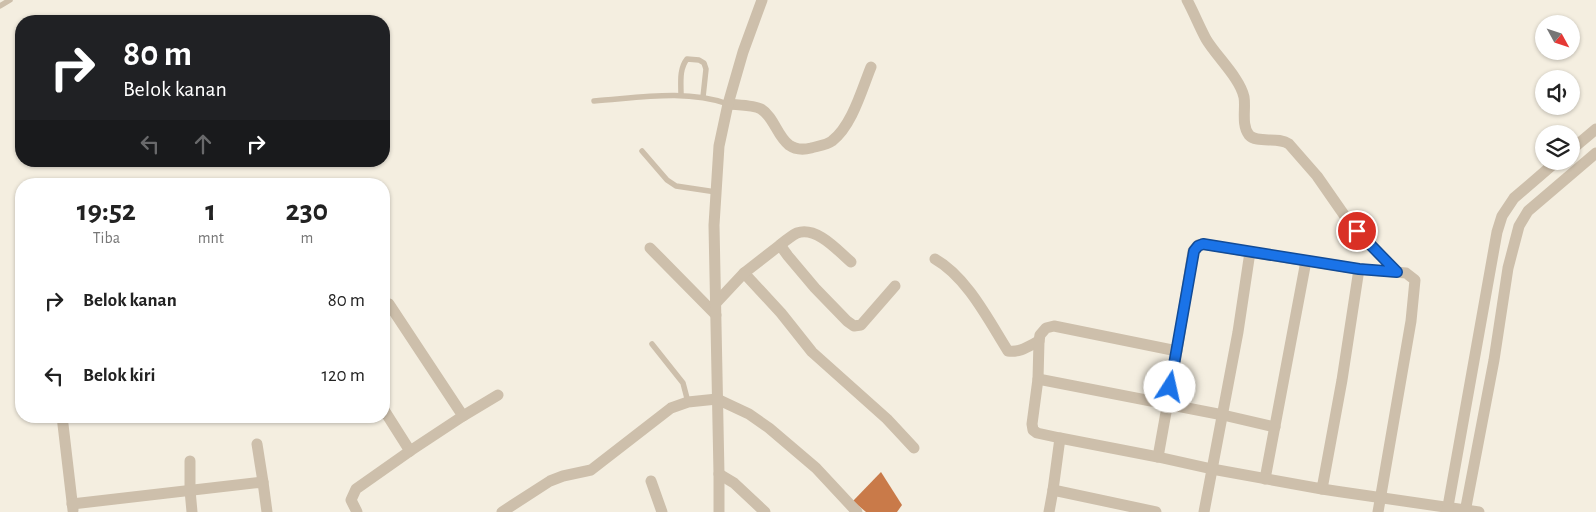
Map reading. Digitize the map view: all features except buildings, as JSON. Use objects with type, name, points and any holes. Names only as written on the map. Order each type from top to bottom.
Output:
[{"type":"street","points":[[719,512],[714,224],[719,146],[728,104],[743,52],[762,0]]},
{"type":"street","points":[[1191,1],[1206,39],[1241,88],[1245,105],[1245,128],[1249,136],[1255,139],[1283,141],[1289,144],[1317,176],[1349,222],[1397,272]]},
{"type":"street","points":[[728,104],[754,106],[761,109],[766,113],[782,138],[796,149],[819,146],[832,141],[850,118],[870,66]]},
{"type":"street","points":[[1580,145],[1594,136]]},
{"type":"street","points":[[1465,511],[1494,360],[1508,268],[1519,226],[1528,211],[1596,153]]},
{"type":"street","points":[[1447,509],[1497,232],[1502,216],[1514,198],[1547,170]]},
{"type":"street","points":[[715,309],[744,273],[797,233],[807,232],[819,237],[851,262]]},
{"type":"street","points":[[780,244],[815,288],[854,326],[861,325],[895,286]]},
{"type":"street","points":[[1158,457],[1194,251],[1198,246],[1203,244],[1359,269],[1406,273],[1415,280],[1415,287],[1378,512]]},
{"type":"street","points":[[650,248],[715,309]]},
{"type":"street","points":[[1204,512],[1223,415],[1250,252]]},
{"type":"street","points":[[935,259],[950,269],[964,286],[1008,351],[1022,350],[1038,341]]},
{"type":"street","points":[[1265,479],[1306,261]]},
{"type":"street","points":[[1322,489],[1342,380],[1359,269]]},
{"type":"street","points":[[744,273],[781,313],[812,352],[882,415],[914,448]]},
{"type":"street","points":[[390,306],[463,416]]},
{"type":"street","points":[[1176,351],[1054,326],[1046,328],[1038,341],[1038,379],[1032,424],[1033,430],[1037,433],[1060,438],[1265,479],[1447,509],[1479,512]]},
{"type":"street","points":[[1474,357],[1494,360]]},
{"type":"street","points":[[1038,379],[1275,427]]},
{"type":"street","points":[[357,512],[351,500],[356,490],[410,451],[498,395]]},
{"type":"street","points":[[502,512],[550,481],[591,470],[671,408],[688,402],[717,399],[750,414],[769,428],[816,468],[857,512]]},
{"type":"street","points":[[390,419],[410,451]]},
{"type":"street","points":[[63,423],[73,508],[190,490],[263,482]]},
{"type":"street","points":[[1049,512],[1060,438]]},
{"type":"street","points":[[257,444],[267,512]]},
{"type":"street","points":[[190,460],[192,512]]},
{"type":"street","points":[[719,474],[734,483],[765,512]]},
{"type":"street","points":[[651,481],[662,512]]},
{"type":"street","points":[[1053,490],[1156,512]]},
{"type":"lane","points":[[0,6],[10,0]]},
{"type":"lane","points":[[681,95],[684,62],[687,59],[699,60],[704,63],[706,69],[703,97]]},
{"type":"lane","points":[[594,101],[681,95],[703,97],[728,104]]},
{"type":"lane","points":[[642,151],[666,180],[676,186],[716,192]]},
{"type":"lane","points":[[652,344],[683,383],[688,402]]},
{"type":"route","points":[[1170,387],[1194,251],[1198,246],[1203,244],[1359,269],[1397,272],[1357,231]]}]
